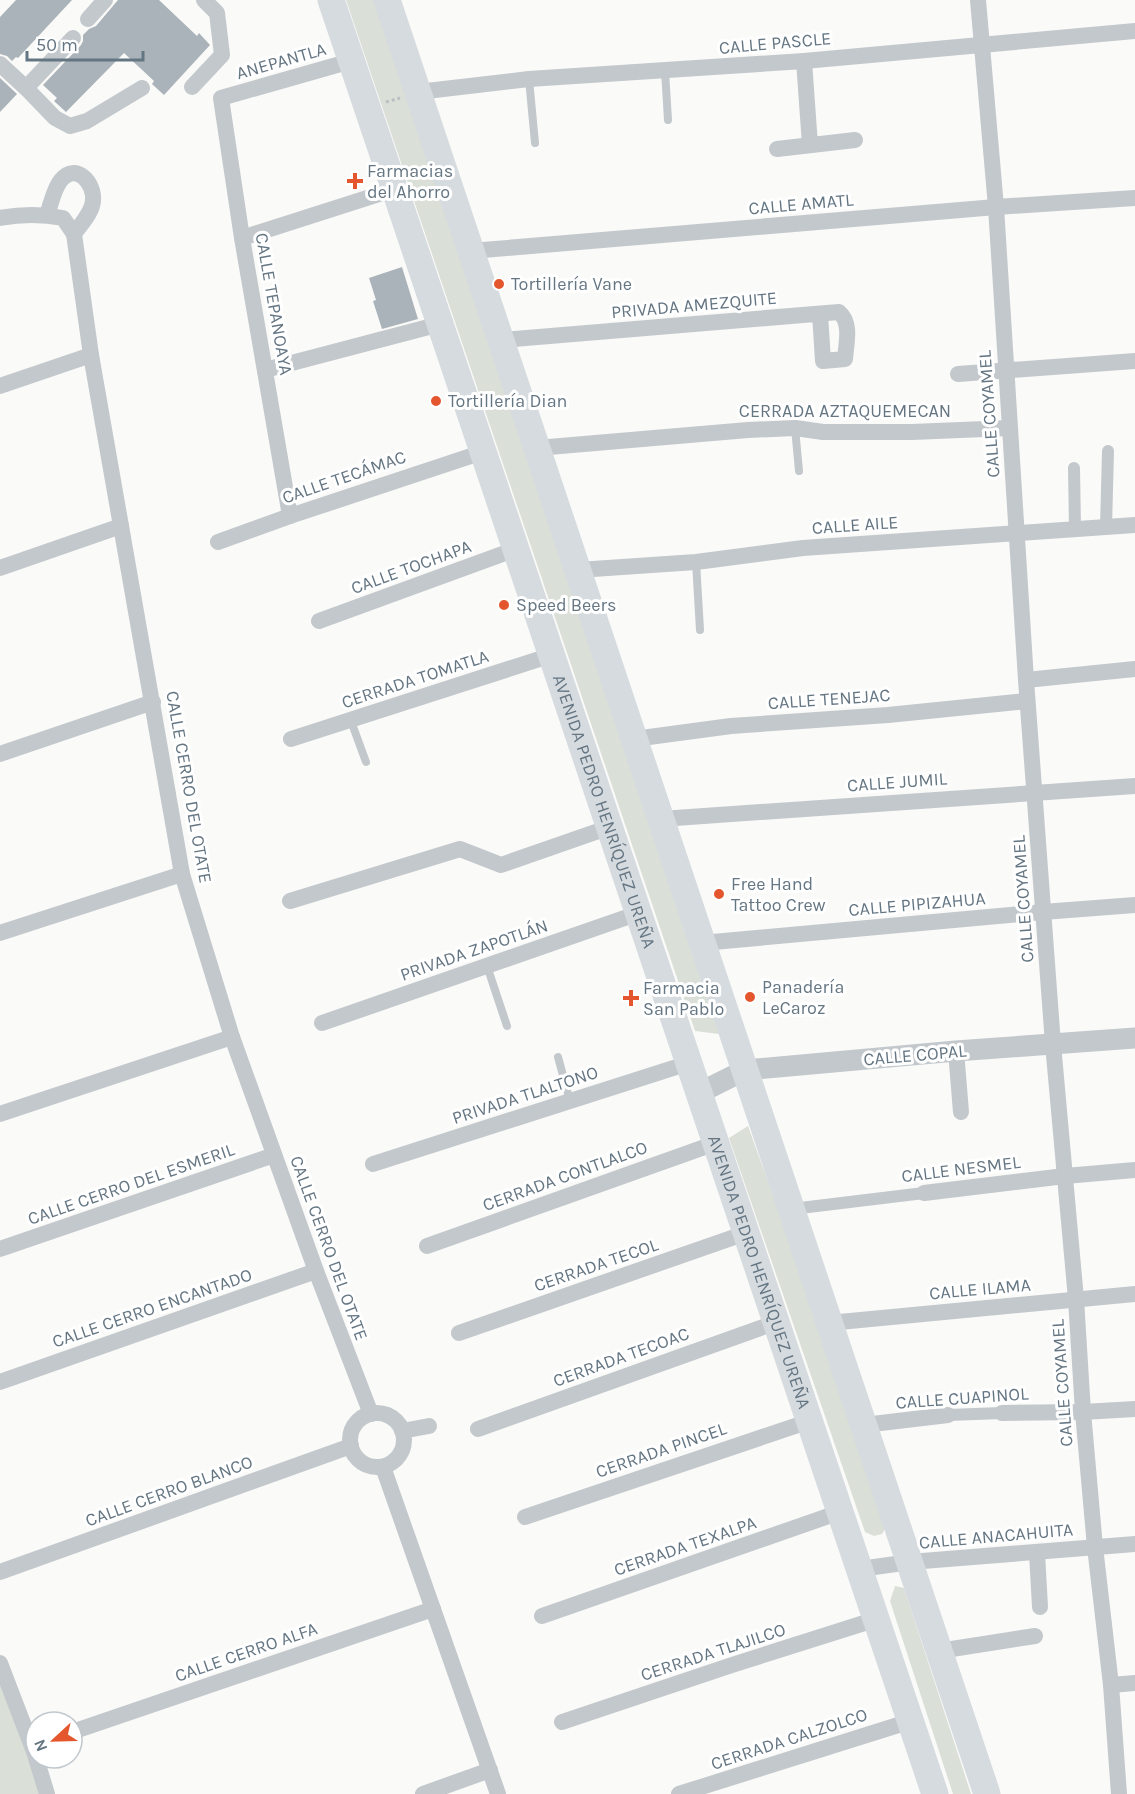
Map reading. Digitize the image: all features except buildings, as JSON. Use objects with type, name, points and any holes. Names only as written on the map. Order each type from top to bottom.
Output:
[{"type":"main road","name":"AVENIDA PEDRO HENRÍQUEZ UREÑA","points":[[331,0],[935,1794]]},
{"type":"main road","points":[[387,0],[987,1794]]},
{"type":"street","points":[[88,19],[105,0]]},
{"type":"street","points":[[192,87],[222,55],[216,14],[204,0]]},
{"type":"street","name":"CALLE COYAMEL","points":[[978,0],[996,207],[1027,701],[1053,1044],[1076,1299],[1083,1412],[1095,1547],[1111,1685],[1119,1794]]},
{"type":"street","name":"CALLE PASCLE","points":[[418,92],[530,79],[804,61],[1135,31]]},
{"type":"street","points":[[26,88],[73,38]]},
{"type":"street","name":"ANEPANTLA","points":[[221,98],[351,61]]},
{"type":"street","points":[[804,61],[810,145]]},
{"type":"street","points":[[0,64],[55,118],[70,126],[87,121],[142,88]]},
{"type":"street","name":"CALLE TEPANOAYA","points":[[221,98],[242,238],[290,516]]},
{"type":"street","points":[[777,149],[855,140]]},
{"type":"street","points":[[0,218],[17,215],[55,217],[59,181],[68,174],[77,173],[86,178],[93,200],[89,213],[74,234]]},
{"type":"street","points":[[242,238],[395,189]]},
{"type":"street","name":"CALLE AMATL","points":[[471,251],[996,207],[1135,198]]},
{"type":"street","name":"CALLE CERRO DEL OTATE","points":[[55,217],[74,234],[91,355],[182,874],[232,1037],[371,1414]]},
{"type":"street","name":"PRIVADA AMEZQUITE","points":[[501,340],[839,312],[845,317],[847,326],[845,359],[823,361],[820,314]]},
{"type":"street","points":[[265,370],[440,324]]},
{"type":"street","points":[[0,386],[91,355]]},
{"type":"street","points":[[958,374],[1135,362]]},
{"type":"street","name":"CERRADA AZTAQUEMECAN","points":[[537,448],[795,428],[823,432],[1009,428]]},
{"type":"street","points":[[1106,527],[1108,451]]},
{"type":"street","name":"CALLE TECÁMAC","points":[[218,542],[483,452]]},
{"type":"street","points":[[1074,468],[1075,529]]},
{"type":"street","name":"CALLE AILE","points":[[578,570],[696,562],[803,548],[1135,525]]},
{"type":"street","points":[[0,568],[121,526]]},
{"type":"street","name":"CALLE TOCHAPA","points":[[319,621],[516,549]]},
{"type":"street","name":"CERRADA TOMATLA","points":[[291,739],[552,655]]},
{"type":"street","points":[[1026,680],[1135,669]]},
{"type":"street","name":"CALLE TENEJAC","points":[[634,739],[731,726],[888,715],[1027,701]]},
{"type":"street","points":[[0,754],[153,702]]},
{"type":"street","name":"CALLE JUMIL","points":[[661,819],[892,801],[1135,786]]},
{"type":"street","points":[[290,902],[460,849],[501,866],[610,827]]},
{"type":"street","points":[[0,933],[182,874]]},
{"type":"street","name":"CALLE PIPIZAHUA","points":[[702,943],[1135,905]]},
{"type":"street","name":"PRIVADA ZAPOTLÁN","points":[[322,1023],[639,913]]},
{"type":"street","points":[[0,1114],[232,1037]]},
{"type":"street","name":"CALLE COPAL","points":[[699,1093],[745,1070],[1135,1038]]},
{"type":"street","points":[[956,1051],[961,1112]]},
{"type":"street","name":"PRIVADA TLALTONO","points":[[373,1164],[689,1063]]},
{"type":"street","name":"CERRADA CONTLALCO","points":[[427,1246],[716,1143]]},
{"type":"street","name":"CALLE CERRO DEL ESMERIL","points":[[0,1249],[274,1155]]},
{"type":"street","name":"CALLE NESMEL","points":[[792,1209],[1065,1176],[1135,1170]]},
{"type":"street","name":"CERRADA TECOL","points":[[459,1334],[746,1233]]},
{"type":"street","name":"CALLE CERRO ENCANTADO","points":[[0,1382],[316,1270]]},
{"type":"street","name":"CALLE ILAMA","points":[[830,1323],[1135,1294]]},
{"type":"street","name":"CERRADA TECOAC","points":[[478,1429],[777,1322]]},
{"type":"street","name":"CALLE CUAPINOL","points":[[864,1425],[948,1415],[1083,1412],[1135,1408]]},
{"type":"street","points":[[381,1413],[390,1416],[402,1431],[404,1445],[401,1454],[392,1464],[383,1467],[365,1465],[357,1459],[351,1446],[350,1437],[353,1428],[358,1421],[371,1414],[381,1413]]},
{"type":"street","name":"CERRADA PINCEL","points":[[525,1517],[810,1421]]},
{"type":"street","points":[[402,1431],[429,1426]]},
{"type":"street","name":"CALLE CERRO BLANCO","points":[[0,1572],[351,1446]]},
{"type":"street","points":[[383,1467],[498,1794]]},
{"type":"street","name":"CERRADA TEXALPA","points":[[542,1616],[840,1512]]},
{"type":"street","name":"CALLE ANACAHUITA","points":[[860,1569],[909,1562],[1135,1544]]},
{"type":"street","points":[[1037,1553],[1040,1607]]},
{"type":"street","name":"CALLE CERRO ALFA","points":[[84,1728],[433,1609]]},
{"type":"street","name":"CERRADA TLAJILCO","points":[[562,1722],[877,1619]]},
{"type":"street","points":[[939,1651],[1035,1636]]},
{"type":"street","points":[[0,1663],[24,1723]]},
{"type":"street","points":[[1111,1685],[1135,1683]]},
{"type":"street","name":"CERRADA CALZOLCO","points":[[679,1794],[911,1721]]},
{"type":"street","points":[[40,1770],[47,1794]]},
{"type":"street","points":[[423,1794],[490,1770]]},
{"type":"lane","points":[[665,71],[668,120]]},
{"type":"lane","points":[[530,79],[535,143]]},
{"type":"lane","points":[[795,428],[799,471]]},
{"type":"lane","points":[[696,562],[700,630]]},
{"type":"lane","points":[[351,721],[366,762]]},
{"type":"lane","points":[[487,966],[507,1026]]},
{"type":"lane","points":[[558,1057],[570,1101]]},
{"type":"path","points":[[368,109],[418,92]]},
{"type":"shaded area","points":[[346,0],[374,0],[719,1034],[695,1031]]},
{"type":"shaded area","points":[[748,1126],[890,1520],[882,1534],[874,1536],[865,1532],[729,1138]]},
{"type":"shaded area","points":[[895,1586],[904,1588],[971,1794],[953,1794],[890,1601]]},
{"type":"shaded area","points":[[0,1672],[24,1739],[24,1770],[35,1770],[44,1794],[0,1794]]},
{"type":"place","name":"Farmacias del Ahorro","points":[[355,181]]},
{"type":"place","name":"Tortillería Vane","points":[[499,284]]},
{"type":"place","name":"Tortillería Dian","points":[[436,401]]},
{"type":"place","name":"Speed Beers","points":[[504,605]]},
{"type":"place","name":"Free Hand Tattoo Crew","points":[[719,894]]},
{"type":"place","name":"Panadería LeCaroz","points":[[750,997]]},
{"type":"place","name":"Farmacia San Pablo","points":[[631,998]]}]
